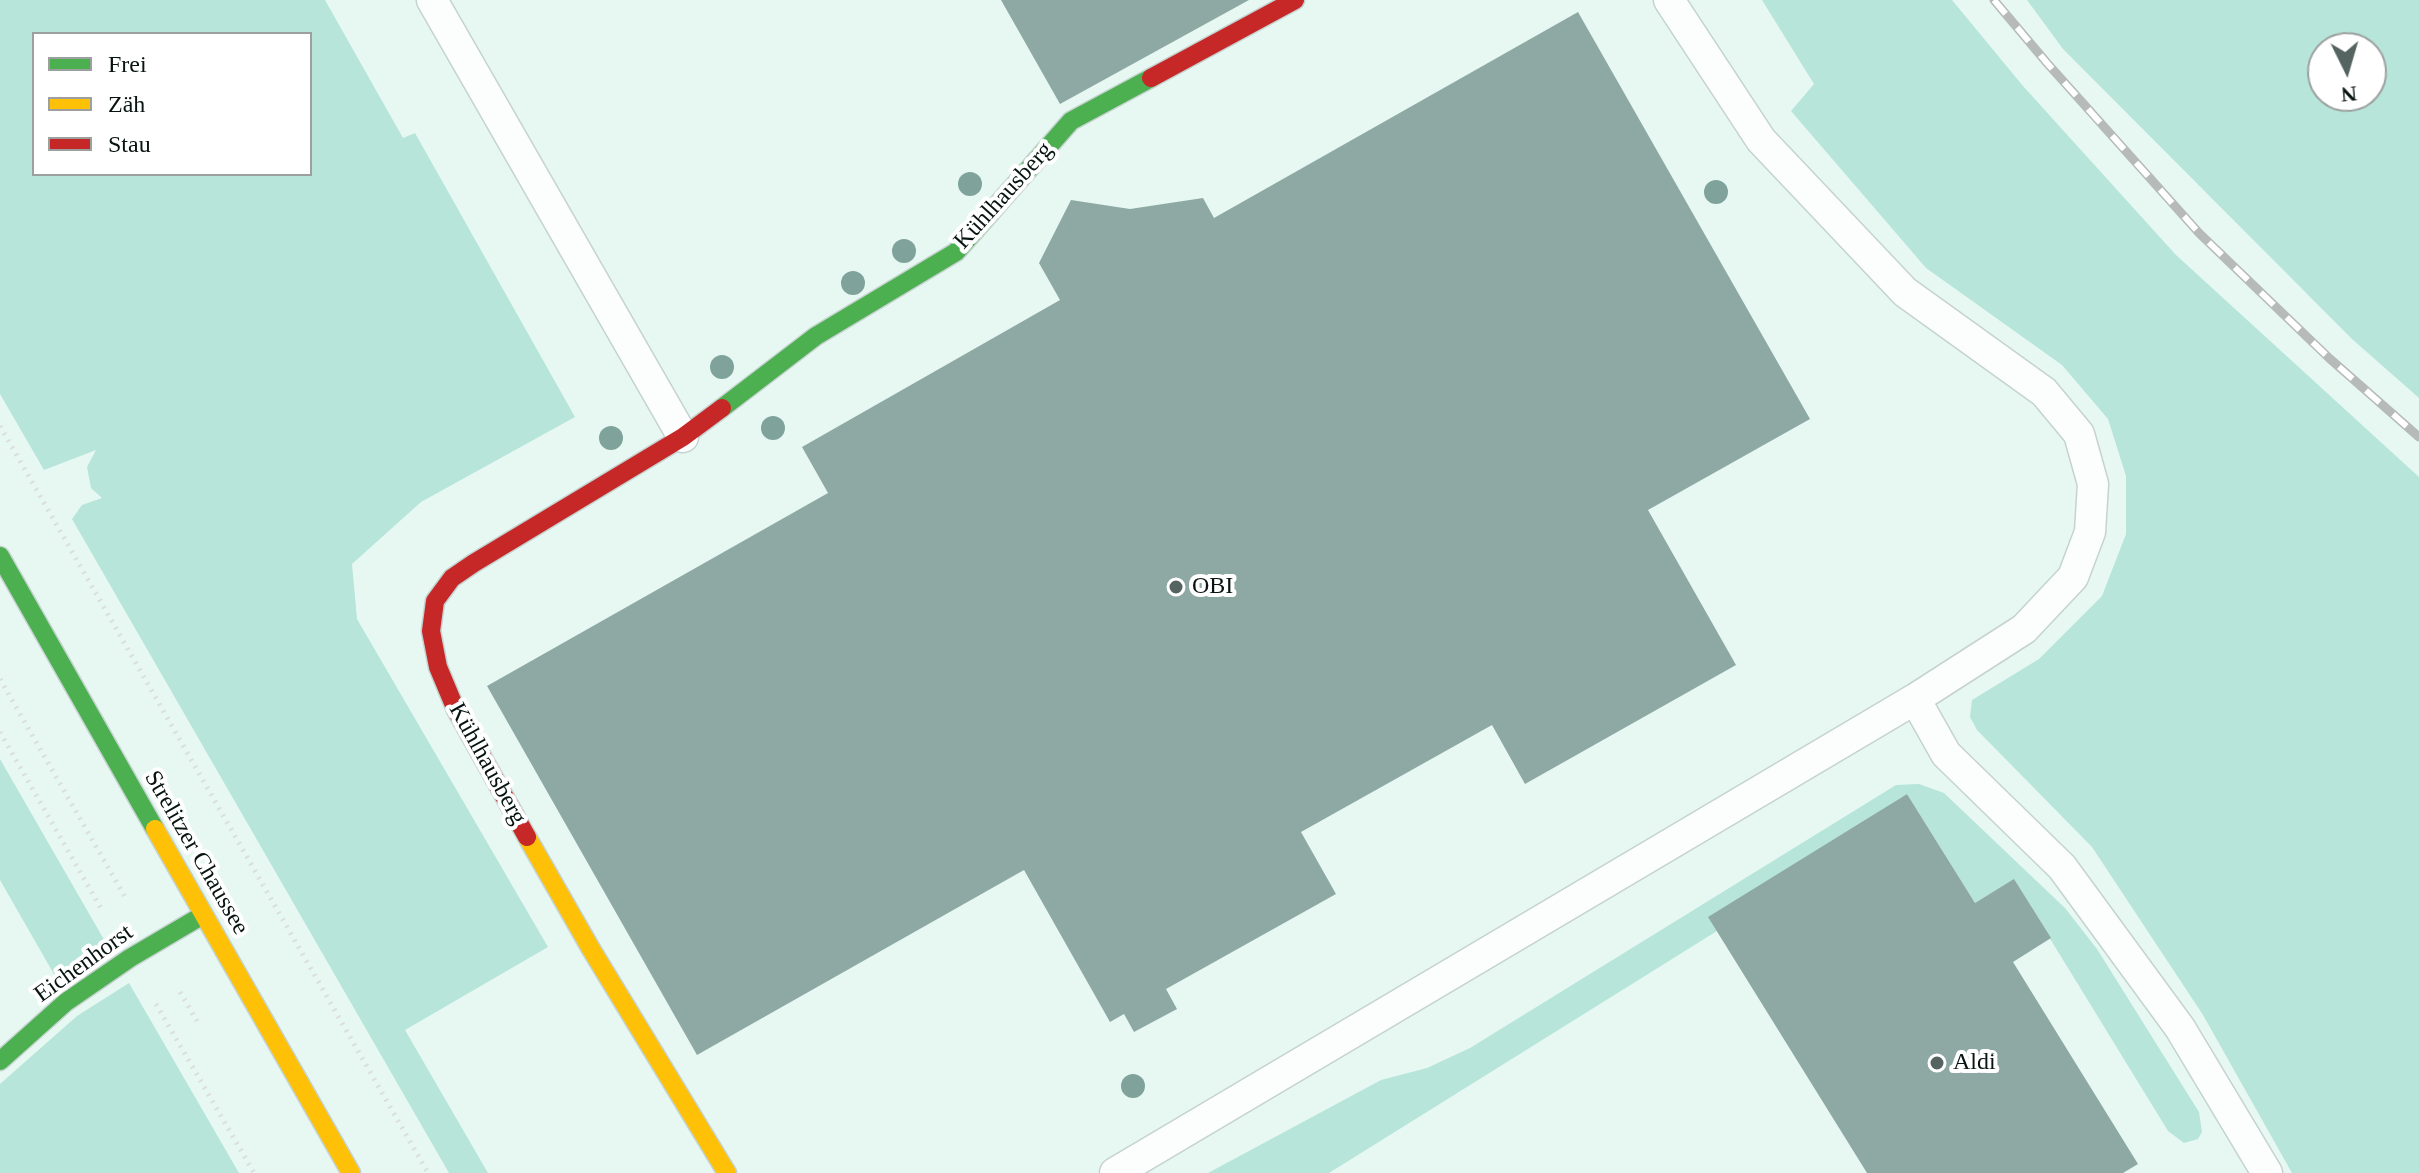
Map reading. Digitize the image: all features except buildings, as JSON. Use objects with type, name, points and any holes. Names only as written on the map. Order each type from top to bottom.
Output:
[{"type":"street","name":"Kühlhausberg","points":[[727,1173],[591,949],[456,710],[438,667],[431,631],[435,601],[452,578],[683,437],[816,336],[956,252],[1071,121],[1295,0]]},
{"type":"street","name":"Strelitzer Chaussee","points":[[0,556],[351,1173]]},
{"type":"street","name":"Eichenhorst","points":[[0,1061],[66,1002],[152,944],[203,915]]},
{"type":"lane","points":[[432,0],[683,437]]},
{"type":"lane","points":[[1115,1173],[1915,699],[2024,629],[2073,577],[2090,532],[2093,484],[2079,434],[2044,392],[1905,292],[1761,140],[1669,0]]},
{"type":"lane","points":[[1915,699],[1946,754],[2062,867],[2180,1028],[2267,1173]]},
{"type":"path","points":[[0,426],[428,1173]]},
{"type":"green space","points":[[0,0],[325,0],[403,138],[415,133],[575,417],[421,502],[352,564],[357,619],[548,947],[405,1030],[488,1173],[449,1173],[72,519],[82,505],[102,498],[91,488],[87,467],[96,450],[44,470],[0,394]]},
{"type":"green space","points":[[1762,0],[1952,0],[2023,86],[2176,255],[2419,477],[2419,1173],[2292,1173],[2203,1015],[2092,847],[1977,730],[1970,717],[1972,700],[2039,659],[2102,596],[2126,534],[2126,476],[2108,419],[2062,365],[1926,268],[1791,111],[1814,84]]},
{"type":"green space","points":[[2027,0],[2419,0],[2419,398],[2352,339],[2063,49]]},
{"type":"green space","points":[[0,759],[110,950],[59,983],[0,880]]},
{"type":"green space","points":[[1919,784],[1944,793],[2065,908],[2097,949],[2199,1112],[2202,1132],[2198,1139],[2184,1143],[2168,1131],[2014,880],[1975,903],[1907,794],[1709,917],[1717,931],[1329,1173],[1208,1173],[1381,1080],[1427,1068],[1470,1048],[1896,785]]},
{"type":"green space","points":[[129,983],[239,1173],[0,1173],[0,1084],[77,1016]]},
{"type":"railway","points":[[1994,0],[2199,233],[2329,358],[2419,437]]},
{"type":"traffic: fast","points":[[722,408],[816,336],[956,252],[1071,121],[1151,78]]},
{"type":"traffic: fast","points":[[0,556],[155,829]]},
{"type":"traffic: fast","points":[[0,1061],[66,1002],[130,958],[203,915]]},
{"type":"traffic: slow","points":[[155,829],[351,1173]]},
{"type":"traffic: slow","points":[[527,837],[727,1173]]},
{"type":"traffic: jam","points":[[1151,78],[1295,0]]},
{"type":"traffic: jam","points":[[527,837],[456,710],[438,667],[431,631],[435,601],[452,578],[474,563],[683,437],[722,408]]},
{"type":"place","name":"OBI","points":[[1176,587]]},
{"type":"place","name":"Aldi","points":[[1937,1063]]}]
